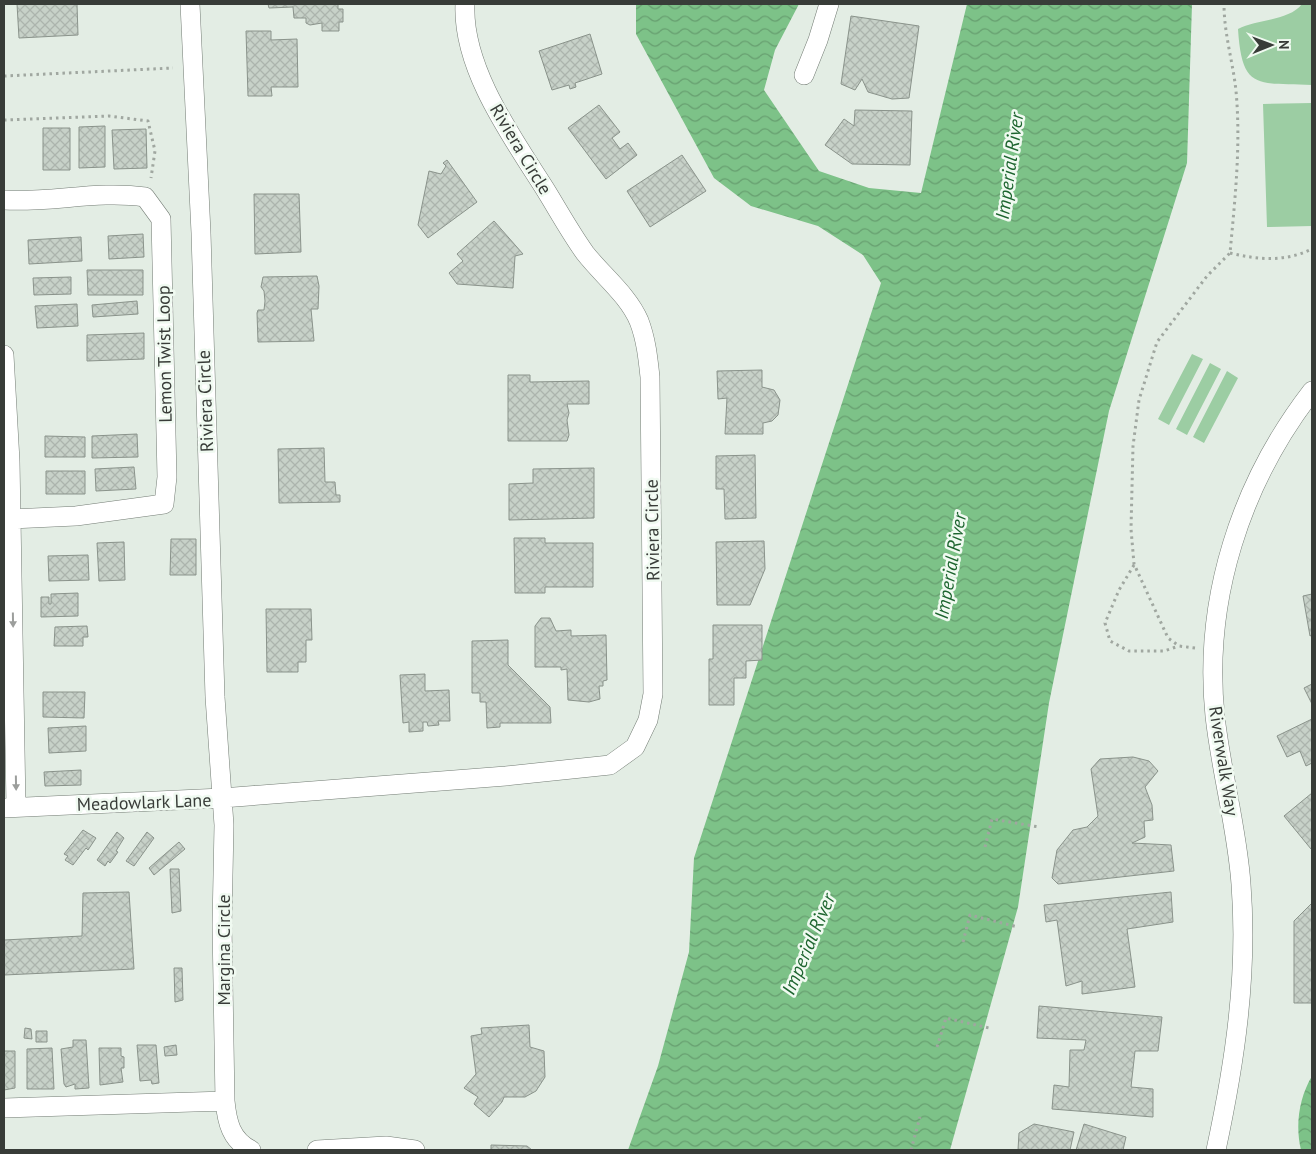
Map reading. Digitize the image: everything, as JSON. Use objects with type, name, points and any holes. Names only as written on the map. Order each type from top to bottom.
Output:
[{"type":"street","name":"Riviera Circle","points":[[190,4],[201,233],[215,697],[222,798]]},
{"type":"street","name":"Riviera Circle","points":[[285,794],[610,765],[635,747],[648,720],[653,694],[653,595],[650,377],[646,347],[638,320],[622,296],[585,252],[514,140],[489,96],[470,46],[464,19],[465,4]]},
{"type":"street","points":[[804,75],[818,40],[829,4]]},
{"type":"street","points":[[4,200],[26,202],[119,193],[145,197]]},
{"type":"street","name":"Lemon Twist Loop","points":[[11,519],[76,516],[164,504],[167,477],[161,218],[145,197]]},
{"type":"street","points":[[4,355],[11,519],[10,807]]},
{"type":"street","name":"Riverwalk Way","points":[[1216,1150],[1231,1078],[1240,1010],[1244,942],[1241,884],[1235,831],[1215,709],[1215,627],[1230,548],[1240,518],[1266,460],[1295,413],[1312,391]]},
{"type":"street","name":"Meadowlark Lane","points":[[10,807],[285,794]]},
{"type":"street","name":"Margina Circle","points":[[222,798],[224,825],[222,925],[225,1101],[227,1120],[233,1135],[242,1146],[251,1150]]},
{"type":"street","points":[[4,1108],[225,1101]]},
{"type":"street","points":[[317,1150],[392,1146],[415,1150]]},
{"type":"path","points":[[1178,646],[1168,638],[1134,564],[1131,529],[1133,446],[1139,400],[1157,342],[1206,276],[1230,253],[1237,176],[1236,92],[1224,20],[1224,4]]},
{"type":"path","points":[[4,76],[193,67]]},
{"type":"path","points":[[4,120],[109,116],[148,121],[155,151],[153,170],[145,197]]},
{"type":"path","points":[[1230,253],[1270,259],[1296,257],[1312,249]]},
{"type":"path","points":[[1134,564],[1119,590],[1105,622],[1110,641],[1129,651],[1164,651],[1178,646],[1197,648]]},
{"type":"path","points":[[985,847],[992,818],[1039,827]]},
{"type":"path","points":[[963,942],[970,915],[1018,927]]},
{"type":"path","points":[[937,1047],[946,1018],[989,1028]]},
{"type":"path","points":[[911,1150],[920,1117]]},
{"type":"shaded area","points":[[1302,4],[1312,4],[1312,85],[1266,83],[1256,79],[1249,74],[1244,64],[1238,29],[1289,14]]},
{"type":"shaded area","points":[[1312,103],[1312,226],[1267,227],[1263,104]]},
{"type":"shaded area","points":[[1192,354],[1203,359],[1169,425],[1158,419]]},
{"type":"shaded area","points":[[1210,363],[1221,369],[1187,435],[1176,429]]},
{"type":"shaded area","points":[[1227,371],[1238,378],[1204,443],[1193,437]]},
{"type":"water","name":"Imperial River","points":[[636,4],[799,4],[775,50],[764,90],[819,171],[869,188],[921,193],[967,4],[1192,4],[1187,163],[1109,411],[1049,703],[1018,907],[950,1150],[628,1150],[658,1066],[689,952],[694,858],[881,283],[863,255],[818,226],[751,206],[714,178],[636,34]]},
{"type":"water","points":[[1312,1076],[1312,1150],[1301,1150],[1298,1131],[1299,1112],[1304,1093]]},
{"type":"building","points":[[17,4],[77,4],[78,35],[19,38]]},
{"type":"building","points":[[268,4],[338,4],[338,9],[343,9],[343,22],[339,22],[339,31],[322,31],[322,23],[310,25],[306,23],[306,18],[294,18],[293,7],[269,8]]},
{"type":"building","points":[[851,16],[919,26],[909,98],[892,99],[868,92],[862,79],[855,90],[841,84]]},
{"type":"building","points":[[246,31],[271,31],[271,40],[297,39],[298,87],[271,87],[272,96],[248,96]]},
{"type":"building","points":[[590,34],[602,74],[575,83],[576,87],[570,89],[569,85],[552,90],[539,51]]},
{"type":"building","points":[[599,105],[620,132],[612,138],[620,149],[628,143],[637,155],[606,179],[568,128]]},
{"type":"building","points":[[855,110],[912,111],[910,165],[852,164],[825,145],[844,119],[854,126]]},
{"type":"building","points":[[105,126],[105,167],[79,168],[79,127]]},
{"type":"building","points":[[43,128],[70,128],[70,170],[43,170]]},
{"type":"building","points":[[146,129],[147,168],[114,169],[112,130]]},
{"type":"building","points":[[682,155],[706,191],[650,227],[627,191]]},
{"type":"building","points":[[447,160],[477,202],[428,238],[418,225],[429,171],[441,174],[446,166],[443,163]]},
{"type":"building","points":[[254,194],[299,194],[301,252],[255,254]]},
{"type":"building","points":[[494,221],[523,254],[515,256],[513,288],[457,284],[449,273],[463,261],[457,254]]},
{"type":"building","points":[[143,234],[144,257],[109,259],[108,236]]},
{"type":"building","points":[[81,237],[82,261],[29,264],[28,240]]},
{"type":"building","points":[[87,270],[143,270],[143,295],[88,295]]},
{"type":"building","points":[[317,276],[319,286],[318,309],[311,309],[314,341],[258,342],[257,313],[258,310],[264,310],[265,301],[264,291],[261,287],[263,277]]},
{"type":"building","points":[[71,277],[71,294],[34,295],[33,278]]},
{"type":"building","points":[[137,301],[138,314],[93,317],[92,305]]},
{"type":"building","points":[[77,304],[78,326],[37,328],[35,306]]},
{"type":"building","points":[[144,333],[144,359],[87,361],[87,335]]},
{"type":"building","points":[[762,370],[762,387],[774,390],[780,400],[778,415],[772,421],[763,423],[763,434],[725,434],[727,398],[718,399],[717,371]]},
{"type":"building","points":[[508,375],[530,375],[530,382],[589,381],[589,404],[567,404],[569,435],[567,441],[508,441]]},
{"type":"building","points":[[137,434],[138,457],[92,458],[92,436]]},
{"type":"building","points":[[45,436],[85,437],[85,457],[45,457]]},
{"type":"building","points":[[324,448],[325,482],[335,482],[336,495],[340,495],[340,502],[279,503],[278,449]]},
{"type":"building","points":[[755,455],[756,518],[725,519],[724,489],[716,489],[716,456]]},
{"type":"building","points":[[134,467],[136,489],[96,491],[95,469]]},
{"type":"building","points":[[594,468],[594,518],[509,520],[509,484],[533,483],[533,469]]},
{"type":"building","points":[[46,471],[85,471],[85,494],[46,494]]},
{"type":"building","points":[[514,538],[545,538],[545,543],[593,543],[593,587],[545,587],[545,593],[515,593]]},
{"type":"building","points":[[171,539],[196,539],[196,575],[170,575]]},
{"type":"building","points":[[764,541],[765,569],[750,605],[717,605],[716,542]]},
{"type":"building","points":[[124,542],[125,580],[99,581],[97,543]]},
{"type":"building","points":[[88,555],[89,580],[49,581],[48,556]]},
{"type":"building","points":[[78,593],[78,616],[41,617],[41,597],[49,597],[49,604],[51,604],[51,594]]},
{"type":"building","points":[[1312,594],[1312,635],[1310,636],[1303,596]]},
{"type":"building","points":[[266,609],[311,609],[312,640],[306,640],[306,662],[298,662],[298,672],[267,672]]},
{"type":"building","points":[[541,618],[550,618],[556,631],[571,630],[571,636],[606,635],[607,680],[603,681],[603,686],[599,686],[600,699],[589,702],[568,700],[567,669],[561,670],[561,667],[535,667],[535,626]]},
{"type":"building","points":[[713,625],[762,625],[762,660],[746,661],[746,678],[734,678],[734,705],[709,705],[709,659],[713,659]]},
{"type":"building","points":[[87,626],[88,637],[83,637],[83,646],[54,646],[55,627]]},
{"type":"building","points":[[508,640],[508,665],[550,707],[551,723],[500,723],[500,727],[487,728],[486,702],[480,702],[480,693],[472,693],[472,641]]},
{"type":"building","points":[[425,674],[425,691],[449,690],[450,721],[438,721],[439,725],[428,726],[427,722],[423,722],[423,731],[409,732],[409,722],[403,723],[400,675]]},
{"type":"building","points":[[1312,684],[1312,704],[1304,688]]},
{"type":"building","points":[[43,692],[85,692],[84,718],[43,717]]},
{"type":"building","points":[[1312,719],[1312,763],[1306,766],[1300,751],[1287,757],[1277,736]]},
{"type":"building","points":[[86,726],[86,751],[49,753],[48,728]]},
{"type":"building","points":[[1133,757],[1149,761],[1158,771],[1145,787],[1152,805],[1153,820],[1144,821],[1145,837],[1132,843],[1171,845],[1174,871],[1058,884],[1052,878],[1057,850],[1073,830],[1087,827],[1098,816],[1091,769],[1100,759]]},
{"type":"building","points":[[81,770],[81,785],[45,786],[44,772]]},
{"type":"building","points":[[1312,793],[1312,848],[1311,849],[1284,816]]},
{"type":"building","points":[[83,830],[96,838],[88,850],[86,848],[73,865],[65,860],[68,856],[64,854]]},
{"type":"building","points":[[117,832],[124,838],[116,851],[118,852],[110,863],[108,861],[105,866],[97,860]]},
{"type":"building","points":[[147,832],[154,838],[134,866],[126,861]]},
{"type":"building","points":[[179,842],[185,849],[154,875],[149,868]]},
{"type":"building","points":[[170,869],[179,869],[181,911],[172,913]]},
{"type":"building","points":[[129,892],[134,969],[4,975],[4,940],[82,936],[83,893]]},
{"type":"building","points":[[1171,892],[1173,922],[1127,929],[1135,987],[1082,994],[1082,981],[1066,986],[1057,920],[1046,922],[1044,905]]},
{"type":"building","points":[[1312,903],[1312,1003],[1294,1003],[1294,921]]},
{"type":"building","points":[[174,968],[182,968],[183,1000],[175,1002]]},
{"type":"building","points":[[1039,1006],[1162,1017],[1158,1051],[1135,1051],[1131,1087],[1153,1089],[1153,1117],[1052,1109],[1054,1085],[1069,1087],[1070,1050],[1084,1050],[1086,1040],[1037,1038]]},
{"type":"building","points":[[529,1025],[530,1047],[544,1051],[545,1077],[536,1091],[525,1097],[504,1097],[489,1117],[474,1104],[478,1097],[464,1088],[476,1074],[471,1036],[482,1034],[481,1028]]},
{"type":"building","points":[[25,1028],[31,1029],[32,1039],[24,1038]]},
{"type":"building","points":[[36,1031],[47,1031],[47,1042],[36,1042]]},
{"type":"building","points":[[73,1040],[86,1040],[89,1088],[75,1089],[75,1084],[66,1087],[64,1084],[61,1049],[73,1047]]},
{"type":"building","points":[[137,1045],[156,1045],[159,1083],[152,1084],[151,1080],[140,1081]]},
{"type":"building","points":[[176,1045],[177,1055],[165,1056],[164,1047]]},
{"type":"building","points":[[52,1048],[54,1089],[27,1089],[27,1049]]},
{"type":"building","points":[[99,1048],[121,1048],[121,1056],[124,1057],[124,1068],[121,1068],[123,1082],[100,1085]]},
{"type":"building","points":[[4,1051],[15,1051],[15,1088],[4,1090]]},
{"type":"building","points":[[1034,1124],[1074,1132],[1070,1150],[1018,1150],[1019,1133]]},
{"type":"building","points":[[1084,1124],[1126,1137],[1123,1150],[1076,1150]]},
{"type":"building","points":[[491,1145],[527,1146],[532,1150],[491,1150]]}]
